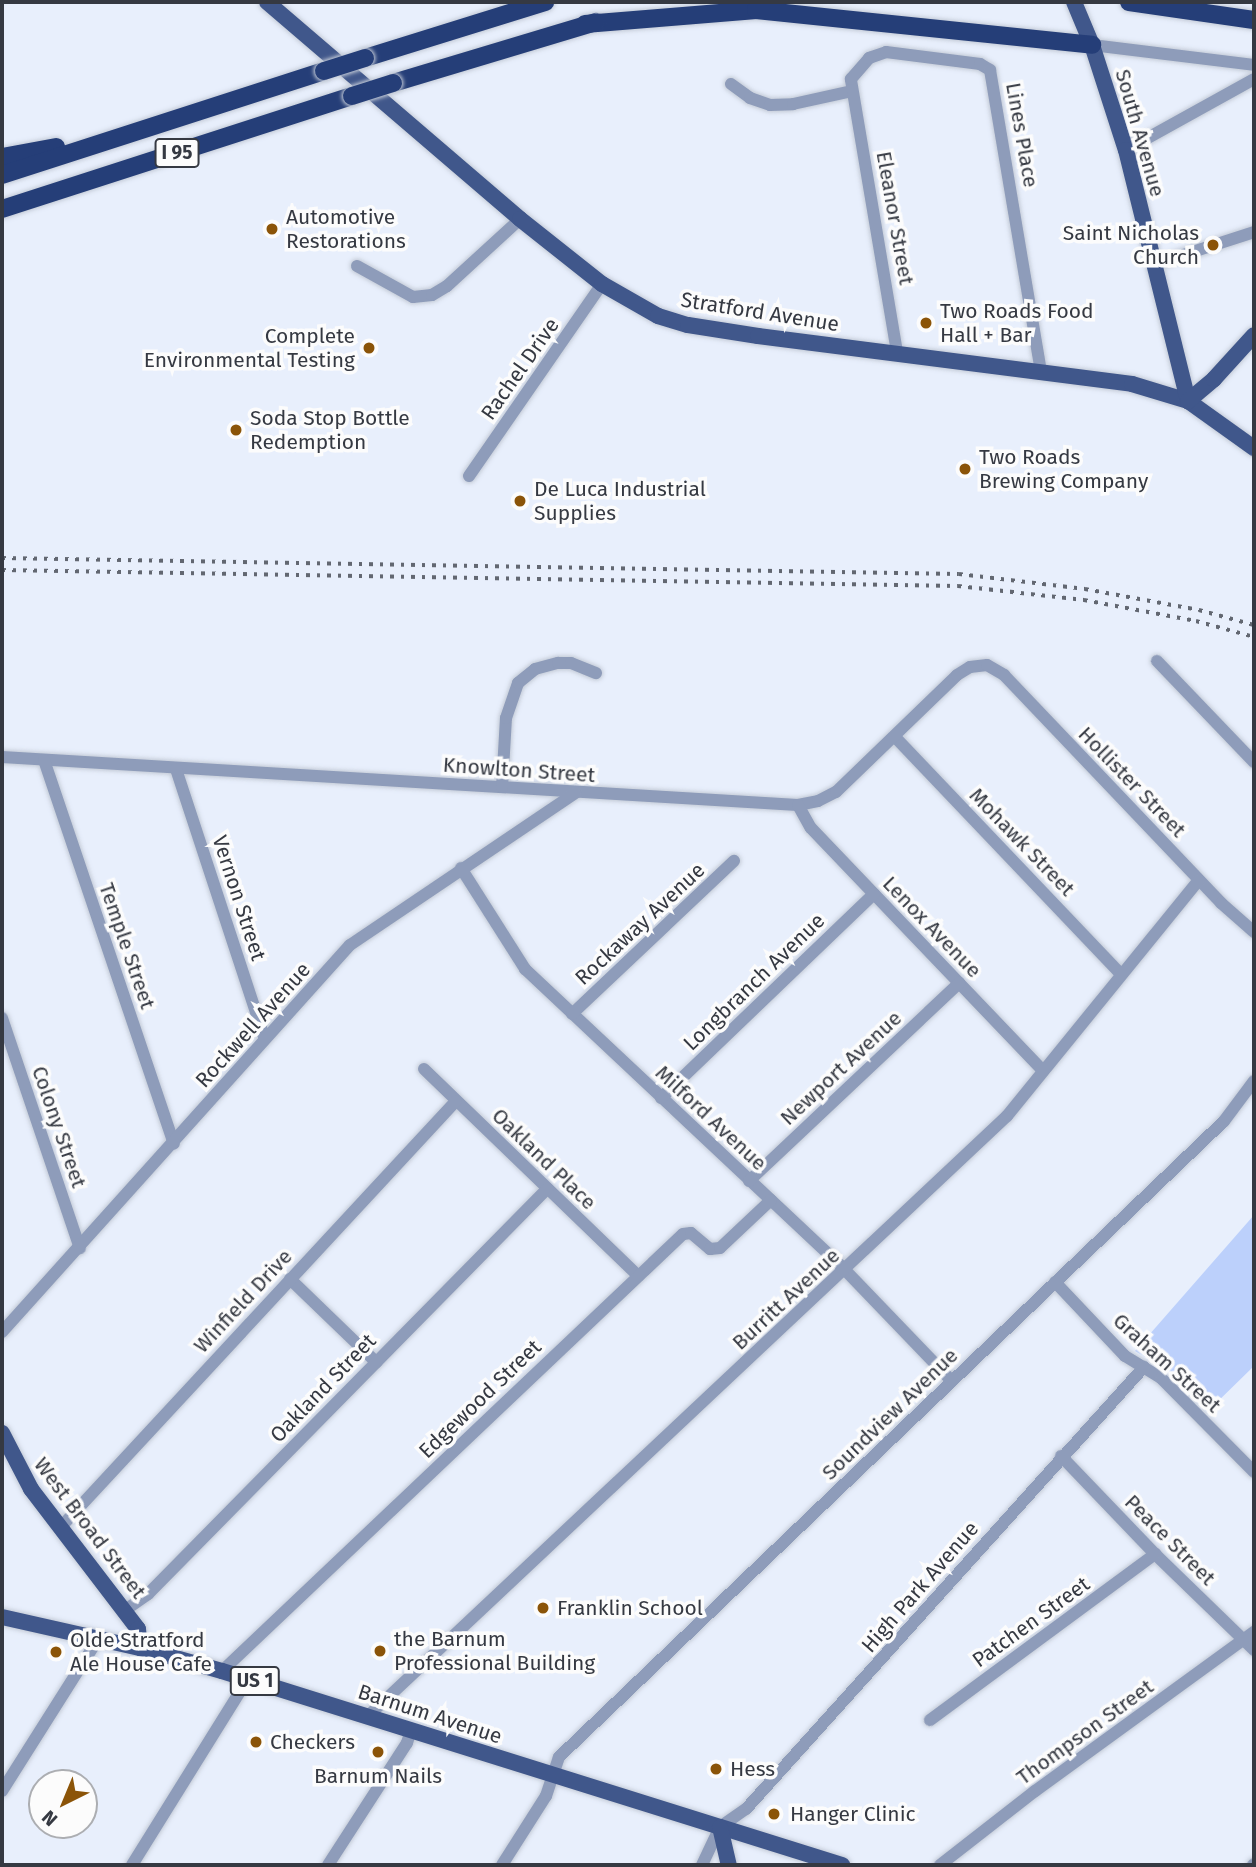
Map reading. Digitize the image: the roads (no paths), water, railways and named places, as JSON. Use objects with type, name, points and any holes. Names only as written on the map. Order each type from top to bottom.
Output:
[{"type":"highway","name":"I 95","points":[[2,175],[545,2]]},
{"type":"highway","name":"I 95","points":[[2,209],[585,24],[699,2]]},
{"type":"highway","points":[[1129,2],[1254,20]]},
{"type":"highway","points":[[585,24],[756,10],[1092,45]]},
{"type":"highway","points":[[2,157],[172,120]]},
{"type":"highway","points":[[2,221],[171,155]]},
{"type":"main road","name":"Stratford Avenue","points":[[267,2],[520,219],[602,284],[658,316],[688,325],[1132,384],[1188,401],[1254,447]]},
{"type":"main road","name":"South Avenue","points":[[1074,2],[1092,45],[1126,150],[1188,401]]},
{"type":"main road","points":[[1188,401],[1214,379],[1254,335]]},
{"type":"main road","name":"West Broad Street","points":[[3,1437],[19,1471],[140,1633],[141,1648]]},
{"type":"main road","name":"Barnum Avenue","points":[[2,1617],[141,1648],[222,1671],[842,1865]]},
{"type":"main road","points":[[720,1827],[729,1865]]},
{"type":"street","points":[[1092,45],[1254,65]]},
{"type":"street","name":"Lines Place","points":[[852,91],[851,79],[857,69],[869,58],[886,52],[980,64],[990,70],[1041,370]]},
{"type":"street","points":[[1126,150],[1254,79]]},
{"type":"street","points":[[731,84],[750,98],[770,105],[793,104],[852,91]]},
{"type":"street","name":"Eleanor Street","points":[[852,91],[873,192],[897,352]]},
{"type":"street","points":[[357,266],[413,297],[432,295],[447,286],[520,219]]},
{"type":"street","points":[[1155,264],[1254,232]]},
{"type":"street","name":"Rachel Drive","points":[[469,476],[602,284]]},
{"type":"street","points":[[1157,661],[1254,762]]},
{"type":"street","points":[[502,787],[506,718],[518,683],[535,668],[551,664],[571,663],[596,673]]},
{"type":"street","name":"Knowlton Street","points":[[2,757],[799,805],[818,801],[836,792],[957,675],[970,667],[981,665]]},
{"type":"street","name":"Hollister Street","points":[[981,665],[992,667],[1004,675],[1199,880],[1254,932]]},
{"type":"street","name":"Mohawk Street","points":[[895,737],[1121,974]]},
{"type":"street","name":"Temple Street","points":[[44,760],[174,1144]]},
{"type":"street","name":"Vernon Street","points":[[176,769],[265,1038]]},
{"type":"street","name":"Rockwell Avenue","points":[[2,1332],[174,1144],[265,1038],[363,933],[575,793]]},
{"type":"street","name":"Lenox Avenue","points":[[799,805],[811,828],[1044,1071]]},
{"type":"street","name":"Rockaway Avenue","points":[[572,1014],[734,861]]},
{"type":"street","name":"Milford Avenue","points":[[461,868],[525,969],[845,1270],[952,1381]]},
{"type":"street","name":"Burritt Avenue","points":[[368,1716],[1007,1116],[1199,880]]},
{"type":"street","name":"Longbranch Avenue","points":[[661,1098],[874,894]]},
{"type":"street","name":"Newport Avenue","points":[[749,1181],[959,983]]},
{"type":"street","name":"Colony Street","points":[[2,1018],[80,1248]]},
{"type":"street","name":"Oakland Place","points":[[424,1069],[638,1276]]},
{"type":"street","name":"Soundview Avenue","points":[[502,1865],[546,1796],[559,1757],[1224,1121],[1253,1084]]},
{"type":"street","name":"Winfield Drive","points":[[60,1528],[456,1101]]},
{"type":"street","name":"Oakland Street","points":[[124,1611],[148,1594],[547,1189]]},
{"type":"street","name":"Edgewood Street","points":[[222,1671],[685,1233],[694,1235],[710,1249],[720,1248],[771,1200]]},
{"type":"street","points":[[290,1279],[376,1362]]},
{"type":"street","name":"Graham Street","points":[[1055,1282],[1125,1356],[1161,1378],[1254,1472]]},
{"type":"street","name":"High Park Avenue","points":[[720,1827],[746,1809],[1061,1456],[1144,1367]]},
{"type":"street","name":"Peace Street","points":[[1061,1456],[1155,1554],[1249,1636],[1254,1650]]},
{"type":"street","name":"Patchen Street","points":[[930,1720],[1155,1554]]},
{"type":"street","name":"Thompson Street","points":[[940,1865],[1035,1791],[1249,1636]]},
{"type":"street","points":[[2,1791],[98,1639]]},
{"type":"street","points":[[132,1865],[248,1679]]},
{"type":"street","points":[[328,1865],[407,1743],[411,1730]]},
{"type":"street","points":[[702,1865],[720,1827]]},
{"type":"railway","points":[[2,558],[959,574],[1085,589],[1199,610],[1254,625]]},
{"type":"railway","points":[[2,570],[958,586],[1084,600],[1196,621],[1254,637]]},
{"type":"place","name":"Automotive Restorations","points":[[272,229]]},
{"type":"place","name":"Saint Nicholas Church","points":[[1213,245]]},
{"type":"place","name":"Two Roads Food Hall + Bar","points":[[926,323]]},
{"type":"place","name":"Complete Environmental Testing","points":[[369,348]]},
{"type":"place","name":"Soda Stop Bottle Redemption","points":[[236,430]]},
{"type":"place","name":"Two Roads Brewing Company","points":[[965,469]]},
{"type":"place","name":"De Luca Industrial Supplies","points":[[520,501]]},
{"type":"place","name":"Franklin School","points":[[543,1608]]},
{"type":"place","name":"the Barnum Professional Building","points":[[380,1651]]},
{"type":"place","name":"Olde Stratford Ale House Cafe","points":[[56,1652]]},
{"type":"place","name":"Checkers","points":[[256,1742]]},
{"type":"place","name":"Barnum Nails","points":[[378,1752]]},
{"type":"place","name":"Hess","points":[[716,1769]]},
{"type":"place","name":"Hanger Clinic","points":[[774,1814]]}]
